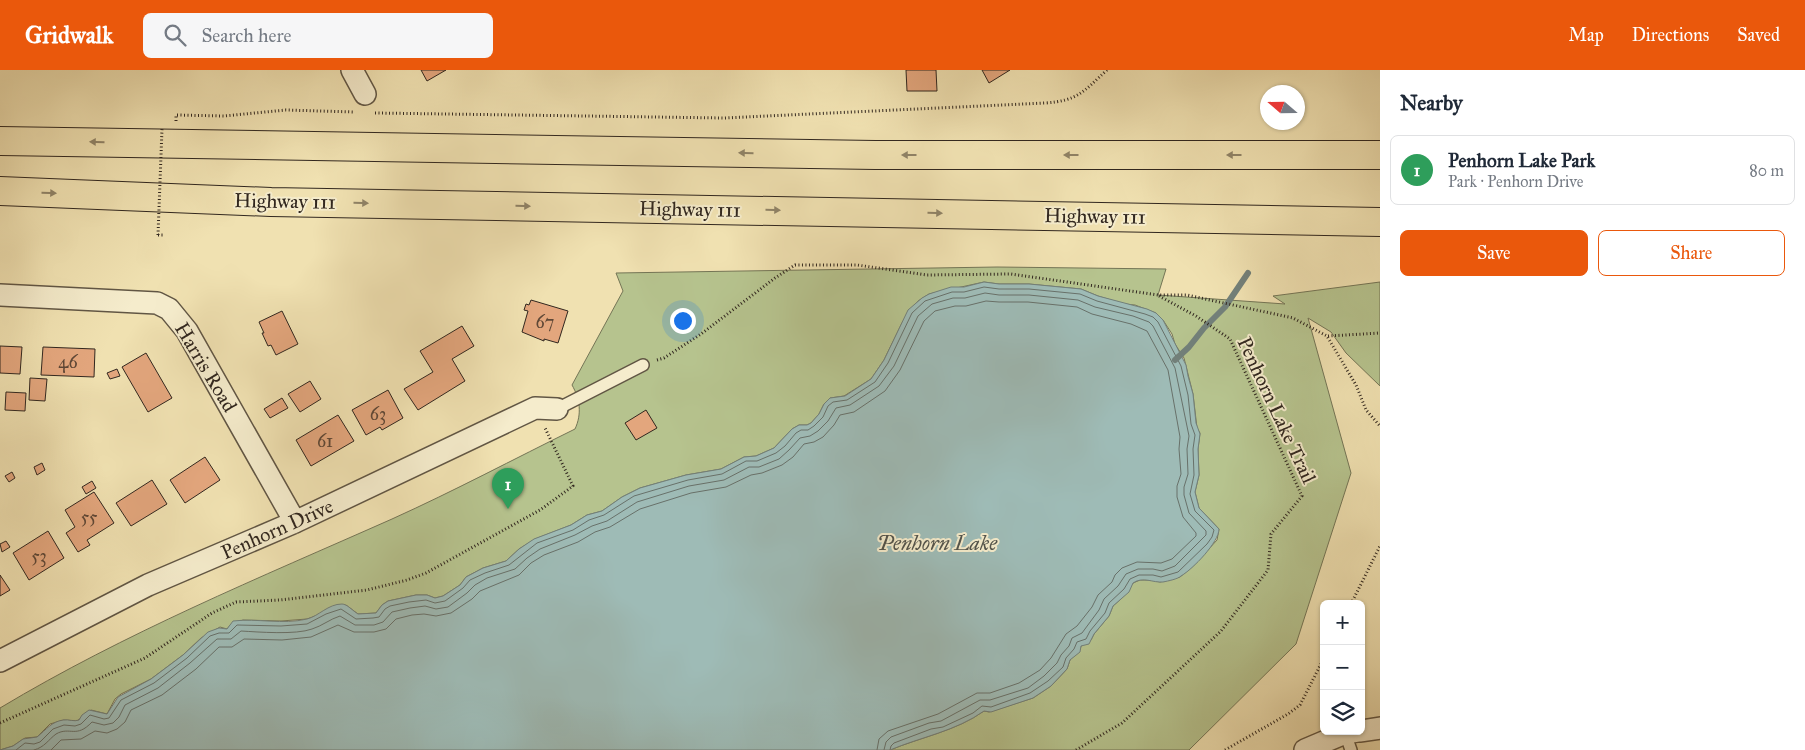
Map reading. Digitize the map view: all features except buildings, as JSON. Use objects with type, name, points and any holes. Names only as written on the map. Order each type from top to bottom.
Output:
[{"type":"highway","points":[[0,141],[875,155],[1380,155]]},
{"type":"highway","points":[[1282,155],[1380,146]]},
{"type":"highway","name":"Highway 111","points":[[0,191],[271,202],[1380,222]]},
{"type":"street","points":[[352,70],[367,106]]},
{"type":"street","name":"Harris Road","points":[[0,296],[157,303],[169,309],[187,331],[295,522]]},
{"type":"street","name":"Penhorn Drive","points":[[0,661],[148,585],[295,522],[535,408],[557,409]]},
{"type":"street","points":[[1305,750],[1380,728]]},
{"type":"lane","points":[[557,409],[642,365]]},
{"type":"path","points":[[176,115],[224,116],[286,110],[367,106],[724,118],[1045,103],[1063,102],[1077,96],[1107,70]]},
{"type":"path","points":[[162,129],[158,235],[165,235]]},
{"type":"path","points":[[642,365],[664,358],[701,334],[774,278],[795,265],[857,265],[927,275],[1011,274],[1158,295],[1187,295],[1293,318],[1327,336],[1380,333]]},
{"type":"path","name":"Penhorn Lake Trail","points":[[1076,750],[1122,723],[1221,631],[1268,570],[1271,534],[1302,496],[1230,339],[1196,316],[1158,295]]},
{"type":"path","points":[[1327,336],[1356,385],[1366,410],[1380,426]]},
{"type":"path","points":[[0,723],[145,658],[212,613],[236,602],[280,600],[366,590],[407,580],[426,573],[540,510],[573,486],[535,408]]},
{"type":"path","points":[[1353,600],[1380,546]]},
{"type":"path","points":[[1225,750],[1288,714],[1300,705],[1320,666]]},
{"type":"green space","points":[[997,267],[1166,269],[1158,295],[1285,304],[1273,296],[1380,282],[1380,386],[1346,353],[1331,332],[1308,318],[1351,473],[1296,644],[1189,750],[890,750],[950,729],[984,711],[989,712],[1033,698],[1051,686],[1067,669],[1070,660],[1080,650],[1081,646],[1091,640],[1109,616],[1113,606],[1122,598],[1133,583],[1140,580],[1160,582],[1180,577],[1217,540],[1219,529],[1199,508],[1195,492],[1199,475],[1198,449],[1200,433],[1197,428],[1193,394],[1184,358],[1163,320],[1156,313],[1135,305],[1124,304],[1081,289],[984,282],[929,294],[918,301],[902,323],[884,360],[871,379],[844,396],[830,398],[811,423],[799,425],[792,429],[774,448],[756,456],[744,457],[721,469],[686,475],[640,488],[622,497],[602,511],[587,515],[571,525],[535,539],[519,549],[506,561],[483,568],[466,577],[460,585],[443,596],[435,598],[427,595],[416,595],[388,601],[376,613],[358,614],[346,605],[307,619],[281,621],[243,620],[231,624],[227,629],[220,627],[201,638],[183,655],[151,679],[121,694],[115,699],[107,714],[91,710],[77,721],[64,720],[50,724],[37,737],[25,738],[13,746],[0,750],[0,708],[47,681],[193,607],[415,508],[575,429],[579,418],[579,407],[572,385],[623,291],[616,273]]},
{"type":"water","name":"Penhorn Lake","points":[[984,282],[1081,289],[1098,296],[1147,309],[1156,313],[1163,320],[1186,365],[1193,394],[1196,423],[1200,434],[1198,449],[1199,475],[1195,492],[1199,508],[1219,529],[1215,541],[1210,548],[1192,568],[1180,577],[1163,582],[1140,580],[1133,583],[1129,592],[1113,606],[1109,616],[1094,634],[1089,644],[1081,646],[1080,652],[1070,660],[1067,669],[1051,686],[1033,698],[991,712],[984,711],[950,729],[890,750],[0,750],[13,746],[23,739],[37,737],[55,722],[79,720],[89,710],[107,714],[118,697],[151,679],[183,655],[208,632],[219,628],[227,629],[233,621],[298,621],[307,619],[332,606],[342,604],[358,614],[376,613],[388,601],[416,595],[427,595],[435,598],[443,596],[460,585],[466,577],[483,568],[506,561],[534,539],[571,525],[587,515],[602,511],[622,497],[640,488],[686,475],[721,469],[744,457],[756,456],[774,448],[792,429],[799,425],[811,423],[830,398],[845,396],[871,379],[884,360],[908,310],[922,298],[951,287],[964,287]]},
{"type":"waterway","points":[[1175,360],[1225,307],[1248,273]]},
{"type":"place","name":"Penhorn Lake Park","points":[[508,509]]}]
